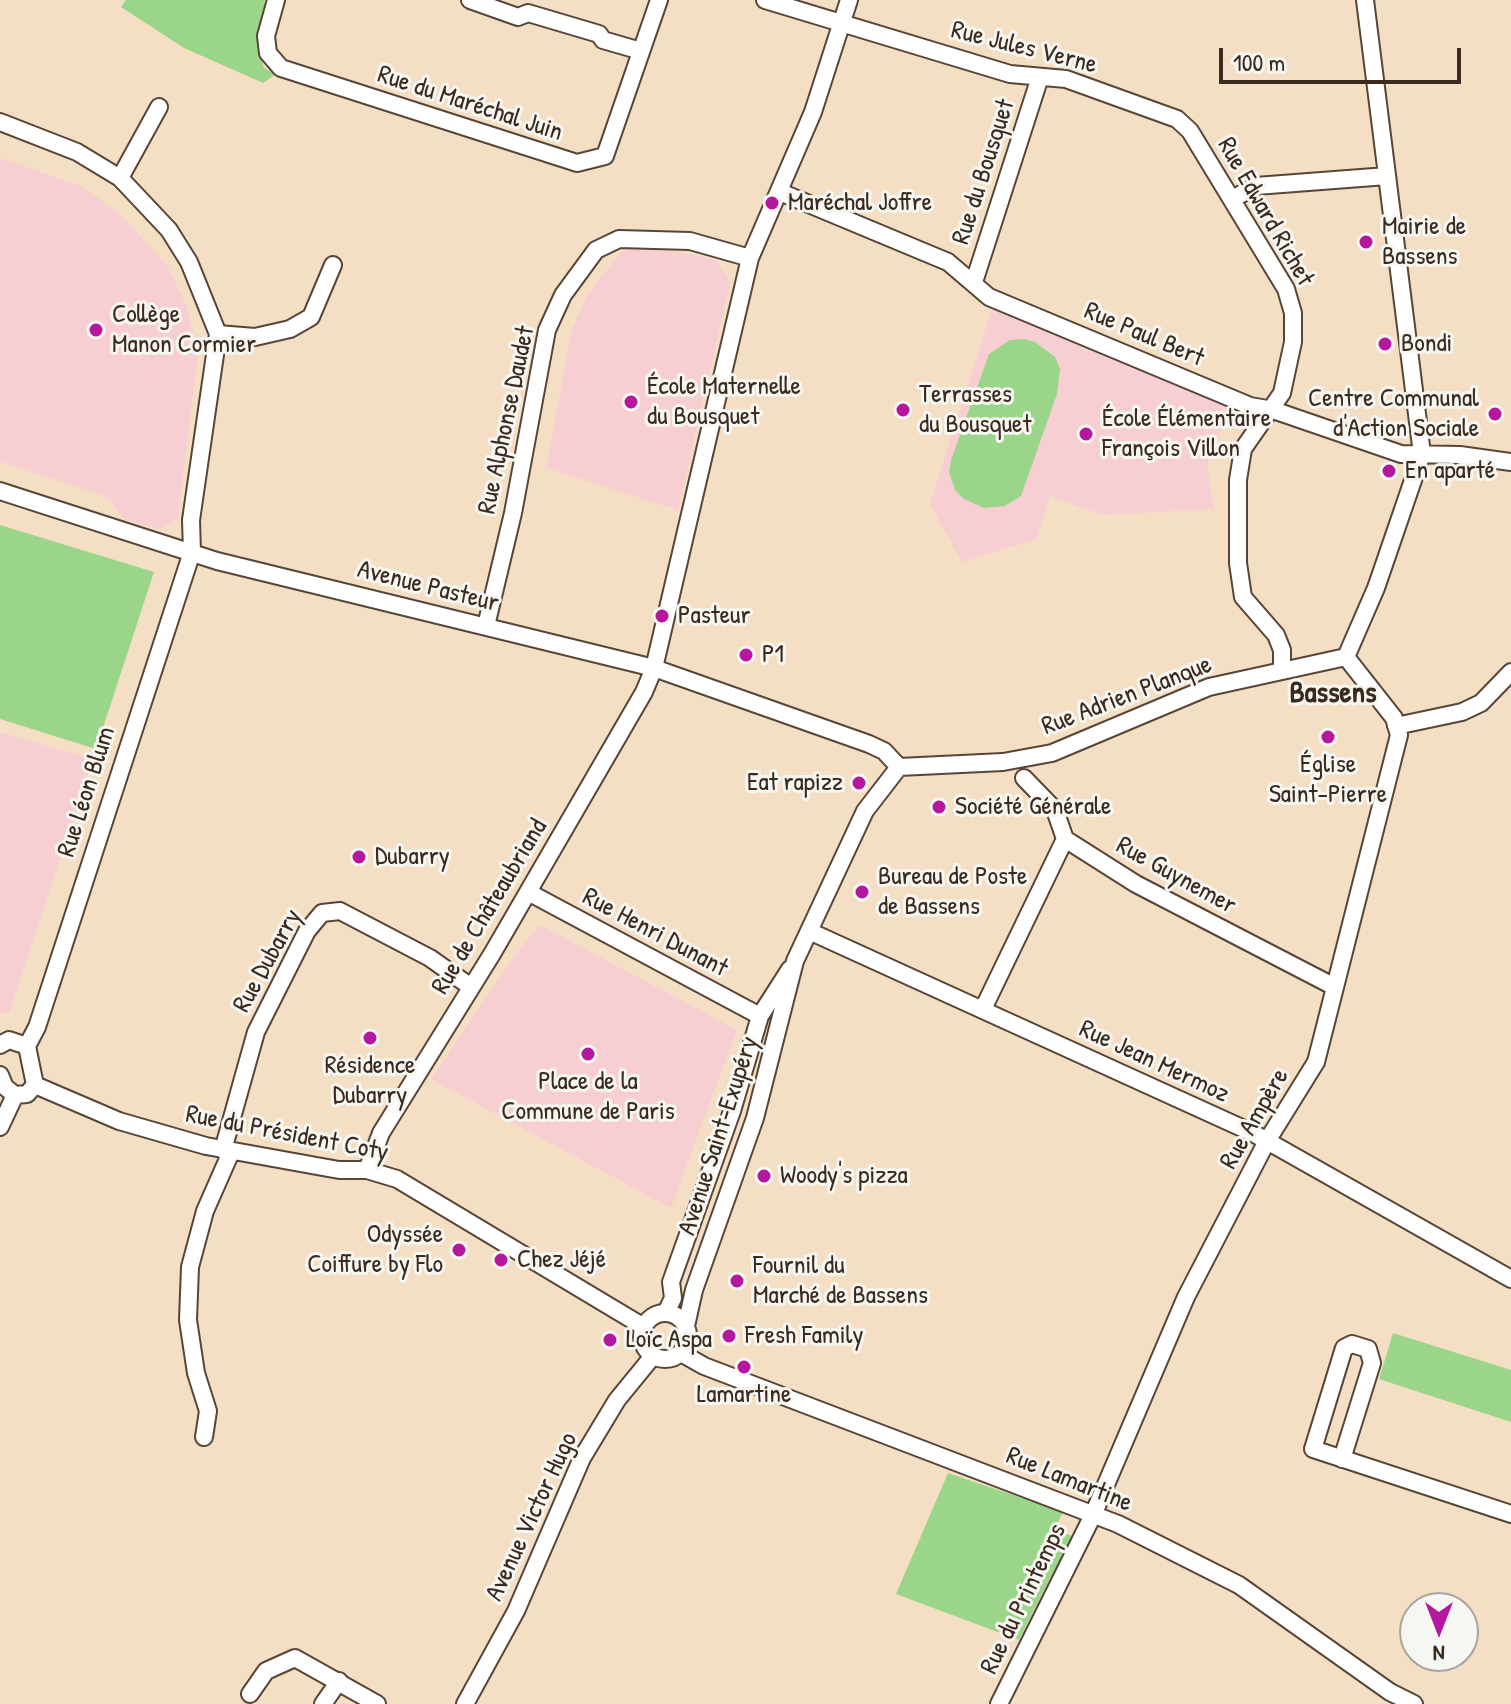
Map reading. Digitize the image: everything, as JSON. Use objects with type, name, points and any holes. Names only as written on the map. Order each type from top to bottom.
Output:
[{"type":"street","name":"Rue du Maréchal Juin","points":[[276,0],[266,36],[268,53],[281,68],[577,163],[605,156],[659,0]]},
{"type":"street","points":[[470,0],[473,4],[518,17],[528,13],[599,34],[603,40],[641,51]]},
{"type":"street","name":"Rue Jules Verne","points":[[765,0],[1010,74],[1066,79],[1177,119],[1190,131]]},
{"type":"street","name":"Rue de Châteaubriand","points":[[367,1170],[381,1133],[528,892],[644,692],[654,668],[750,258],[813,112],[849,0]]},
{"type":"street","points":[[1365,0],[1422,454],[1376,588],[1346,657],[1396,726],[1462,712],[1481,703],[1511,672]]},
{"type":"street","name":"Rue du Bousquet","points":[[974,282],[1040,77]]},
{"type":"street","points":[[120,178],[159,107]]},
{"type":"street","points":[[0,122],[77,152],[120,178],[169,230],[189,262],[218,334],[255,337],[290,329],[301,323],[311,317],[333,265]]},
{"type":"street","name":"Rue Edward Richet","points":[[1190,131],[1234,198],[1286,289],[1293,313],[1289,371],[1273,410],[1243,449],[1238,480],[1238,563],[1243,597],[1276,635],[1282,650],[1282,671]]},
{"type":"street","points":[[1234,198],[1256,186],[1387,176]]},
{"type":"street","name":"Rue Paul Bert","points":[[780,192],[948,262],[989,297],[1250,406],[1273,410],[1388,450],[1511,462]]},
{"type":"street","name":"Rue Alphonse Daudet","points":[[486,626],[513,513],[547,330],[563,295],[596,250],[619,239],[690,241],[750,258]]},
{"type":"street","name":"Rue Léon Blum","points":[[27,1046],[37,1027],[192,552],[191,520],[218,334]]},
{"type":"street","name":"Avenue Pasteur","points":[[0,491],[192,552],[654,668],[869,744],[884,751],[899,767]]},
{"type":"street","name":"Rue Adrien Planque","points":[[899,767],[1003,762],[1052,753],[1196,691],[1346,657]]},
{"type":"street","name":"Rue Ampère","points":[[1093,1515],[1186,1297],[1267,1141],[1316,1062],[1333,986],[1394,763],[1399,735],[1396,726]]},
{"type":"street","name":"Avenue Saint-Exupéry","points":[[666,1313],[673,1298],[671,1282],[732,1111],[760,1016],[795,961],[865,811],[899,767]]},
{"type":"street","points":[[983,1009],[1065,839],[1055,810],[1024,778]]},
{"type":"street","name":"Rue Guynemer","points":[[1065,839],[1149,891],[1333,986]]},
{"type":"street","name":"Rue Henri Dunant","points":[[528,892],[760,1016]]},
{"type":"street","name":"Rue Dubarry","points":[[227,1151],[256,1032],[307,931],[322,913],[340,911],[430,958],[471,987]]},
{"type":"street","name":"Rue Jean Mermoz","points":[[809,931],[1267,1141],[1511,1279]]},
{"type":"street","name":"Avenue Saint-Exupéry","points":[[686,1326],[694,1290],[755,1118],[795,961]]},
{"type":"street","points":[[0,1045],[9,1040],[27,1046],[35,1085],[27,1094],[15,1095],[5,1087],[0,1075]]},
{"type":"street","name":"Rue du Président Coty","points":[[35,1085],[119,1121],[227,1151],[339,1170],[367,1170],[397,1179],[644,1327]]},
{"type":"street","points":[[0,1127],[15,1095]]},
{"type":"street","points":[[204,1437],[208,1411],[196,1373],[188,1320],[190,1267],[205,1211],[227,1151]]},
{"type":"street","points":[[666,1313],[677,1316],[686,1326],[688,1333],[681,1353],[666,1360],[653,1356],[643,1344],[644,1327],[655,1315],[666,1313]]},
{"type":"street","points":[[1342,1459],[1372,1363],[1368,1349],[1352,1344],[1344,1348],[1313,1449],[1342,1459],[1511,1514]]},
{"type":"street","name":"Rue Lamartine","points":[[681,1353],[704,1366],[1118,1524],[1239,1585],[1390,1692],[1414,1704]]},
{"type":"street","name":"Avenue Victor Hugo","points":[[465,1704],[516,1611],[582,1458],[617,1400],[653,1356]]},
{"type":"street","name":"Rue du Printemps","points":[[999,1704],[1093,1515]]},
{"type":"street","points":[[250,1694],[266,1671],[295,1658],[377,1704]]},
{"type":"street","points":[[323,1704],[339,1681]]},
{"type":"shaded area","name":"Collège Manon Cormier","points":[[0,158],[81,186],[119,213],[167,265],[187,307],[198,353],[178,519],[159,529],[125,520],[106,496],[0,462]]},
{"type":"shaded area","name":"École Maternelle du Bousquet","points":[[643,245],[717,260],[730,283],[678,510],[546,468],[572,329],[588,294],[620,253]]},
{"type":"shaded area","name":"École Élémentaire François Villon","points":[[994,302],[1232,404],[1207,465],[1214,509],[1102,515],[1050,496],[1037,539],[962,562],[930,504]]},
{"type":"shaded area","points":[[0,732],[93,759],[10,1012],[0,1014]]},
{"type":"shaded area","name":"Place de la Commune de Paris","points":[[540,925],[737,1030],[671,1208],[431,1079],[516,954]]},
{"type":"green space","points":[[126,0],[265,0],[257,44],[264,68],[276,74],[263,83],[184,48],[121,7]]},
{"type":"green space","points":[[1010,340],[1035,342],[1055,357],[1060,369],[1057,394],[1021,496],[1005,506],[984,508],[964,499],[955,490],[949,472],[951,460],[989,354]]},
{"type":"green space","points":[[0,525],[154,572],[96,749],[0,719]]},
{"type":"green space","points":[[1393,1333],[1511,1370],[1511,1422],[1379,1379]]},
{"type":"green space","points":[[948,1473],[1063,1512],[1055,1528],[1076,1538],[1051,1576],[1019,1640],[896,1594]]},
{"type":"place","name":"Maréchal Joffre","points":[[772,203]]},
{"type":"place","name":"Mairie de Bassens","points":[[1366,242]]},
{"type":"place","name":"Collège Manon Cormier","points":[[96,330]]},
{"type":"place","name":"Bondi","points":[[1385,344]]},
{"type":"place","name":"École Maternelle du Bousquet","points":[[631,402]]},
{"type":"place","name":"Terrasses du Bousquet","points":[[903,410]]},
{"type":"place","name":"Centre Communal d'Action Sociale","points":[[1495,414]]},
{"type":"place","name":"École Élémentaire François Villon","points":[[1086,434]]},
{"type":"place","name":"En aparté","points":[[1389,471]]},
{"type":"place","name":"Pasteur","points":[[662,616]]},
{"type":"place","name":"P1","points":[[746,655]]},
{"type":"place","name":"Église Saint-Pierre","points":[[1328,737]]},
{"type":"place","name":"Eat rapizz","points":[[859,783]]},
{"type":"place","name":"Société Générale","points":[[939,807]]},
{"type":"place","name":"Dubarry","points":[[359,857]]},
{"type":"place","name":"Bureau de Poste de Bassens","points":[[862,892]]},
{"type":"place","name":"Résidence Dubarry","points":[[370,1038]]},
{"type":"place","name":"Place de la Commune de Paris","points":[[588,1054]]},
{"type":"place","name":"Woody's pizza","points":[[764,1176]]},
{"type":"place","name":"Odyssée Coiffure by Flo","points":[[459,1250]]},
{"type":"place","name":"Chez Jéjé","points":[[501,1260]]},
{"type":"place","name":"Fournil du Marché de Bassens","points":[[737,1281]]},
{"type":"place","name":"Fresh Family","points":[[729,1336]]},
{"type":"place","name":"Loïc Aspa","points":[[610,1340]]},
{"type":"place","name":"Lamartine","points":[[744,1367]]},
{"type":"district","name":"Bassens","points":[[1333,694]]}]
